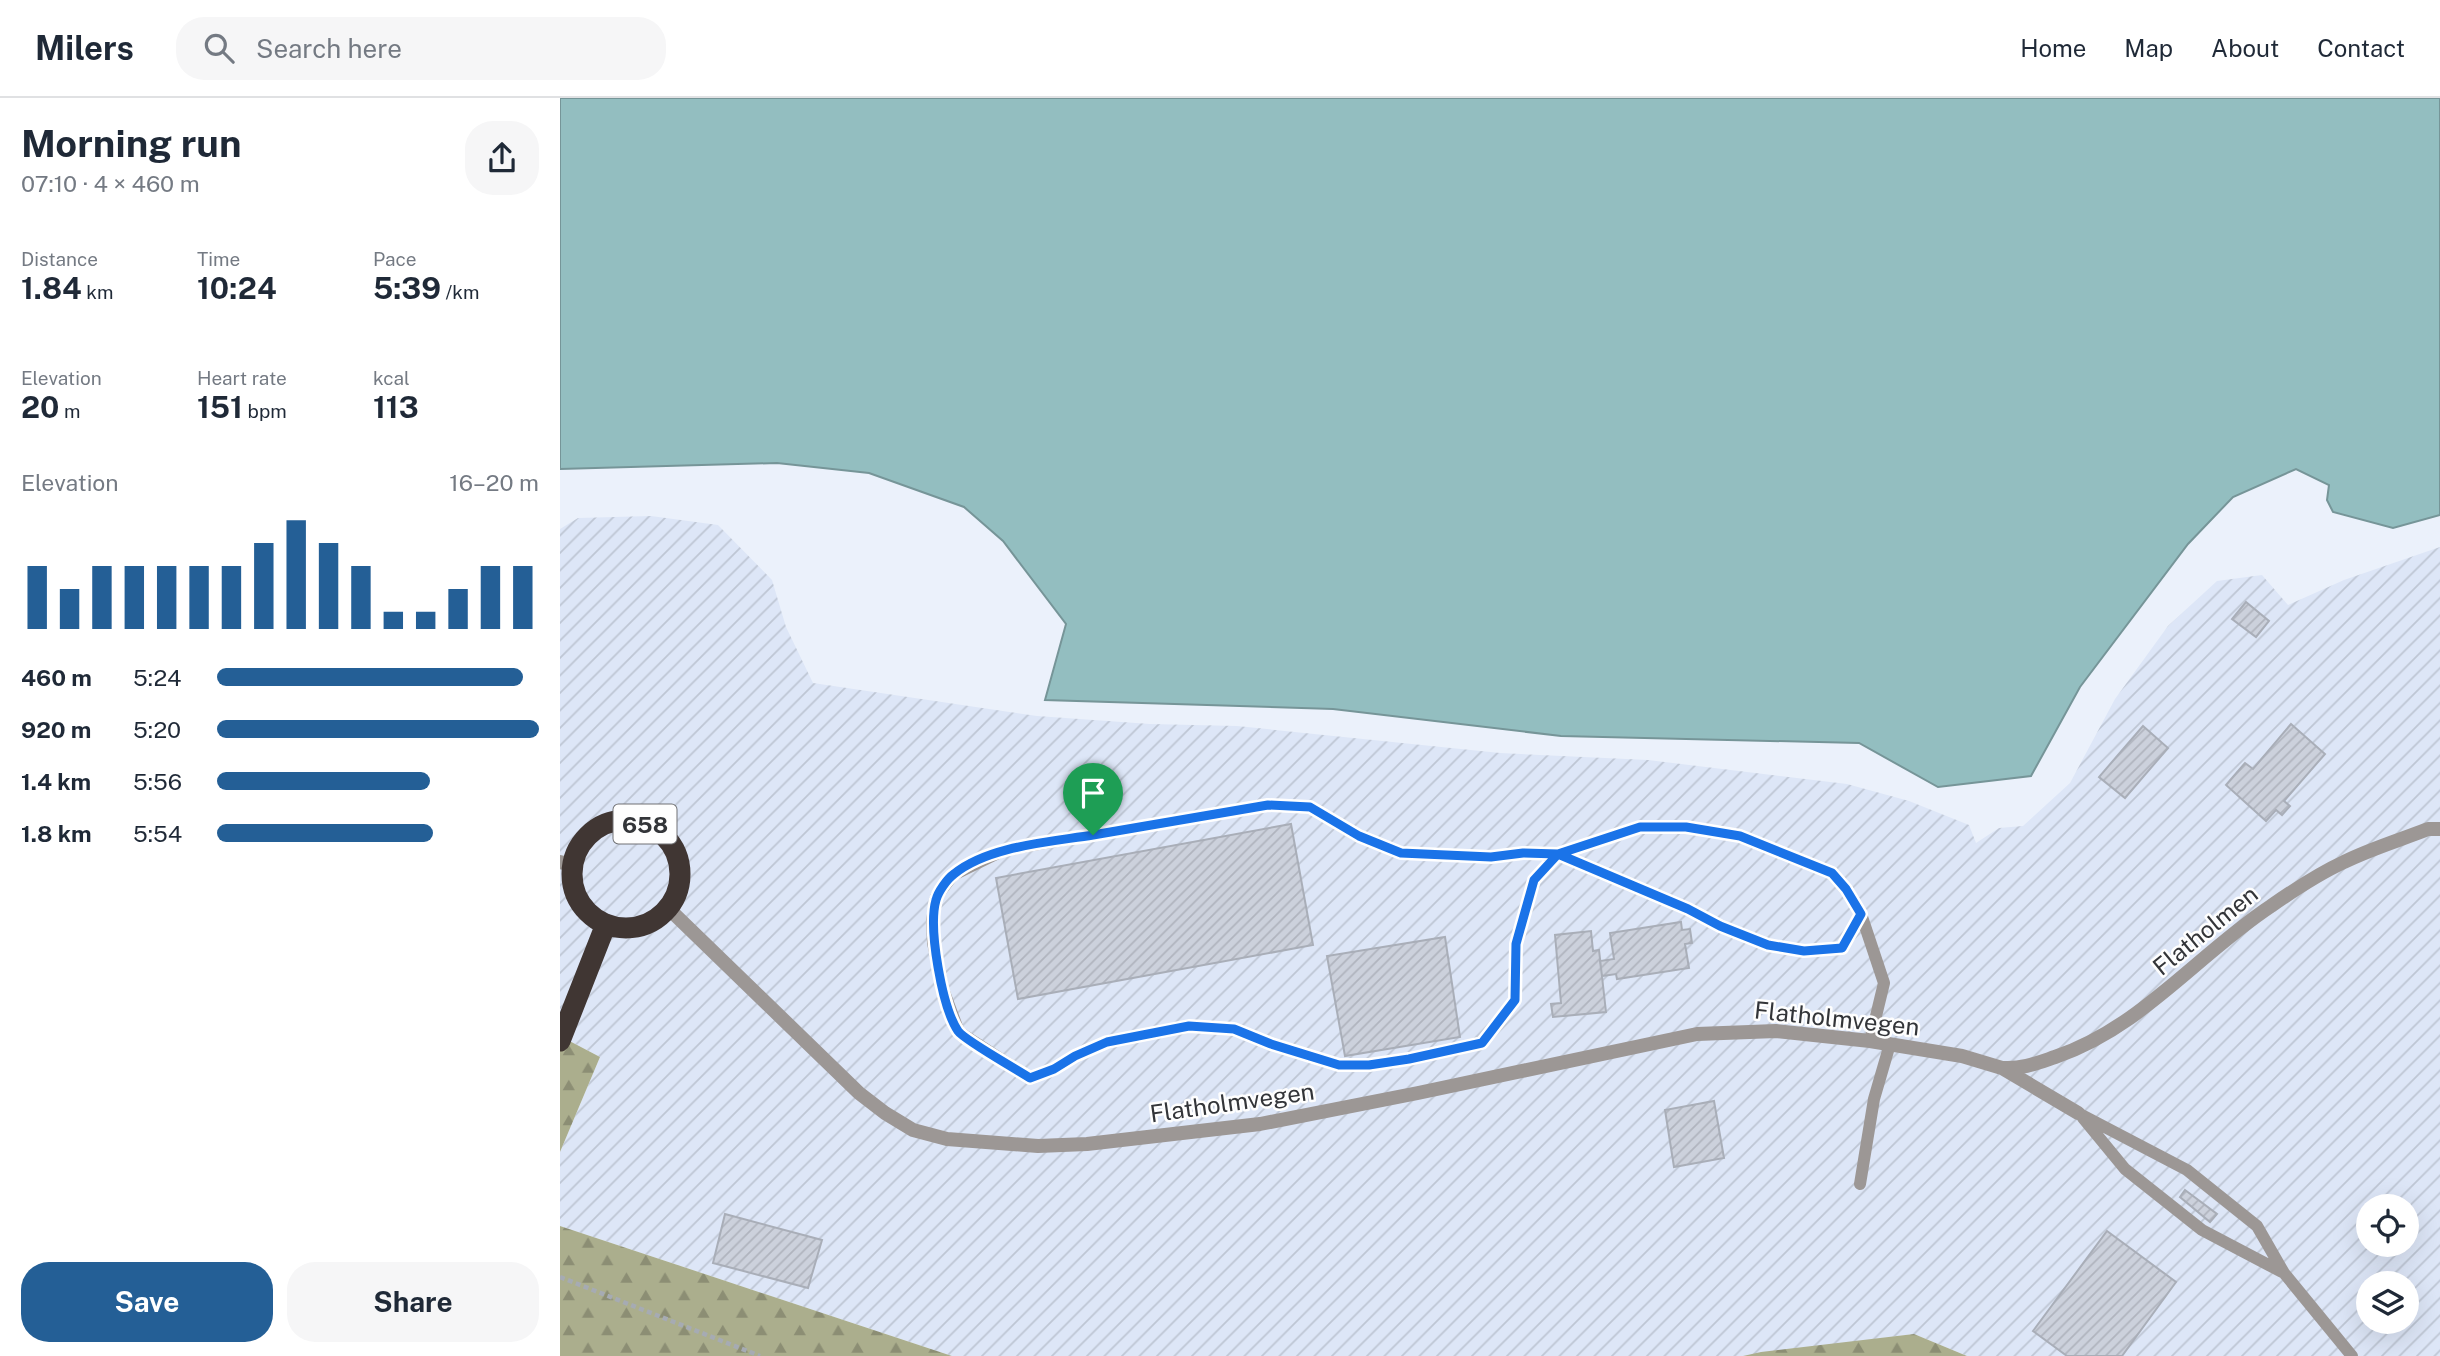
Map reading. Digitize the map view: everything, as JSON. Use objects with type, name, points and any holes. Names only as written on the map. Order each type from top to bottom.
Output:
[{"type":"highway","name":"658","points":[[606,925],[583,907],[566,864],[586,838],[611,822],[641,822],[666,838],[679,865],[676,895],[668,908]]},
{"type":"highway","points":[[560,1041],[606,925],[623,928],[640,926],[656,919],[668,908]]},
{"type":"street","name":"Flatholmen","points":[[2002,1069],[2020,1069],[2077,1050],[2102,1037],[2154,1001],[2269,907],[2319,875],[2428,829],[2440,829]]},
{"type":"street","name":"Flatholmvegen","points":[[668,908],[859,1093],[884,1113],[913,1130],[947,1139],[1038,1146],[1087,1144],[1260,1124],[1697,1034],[1776,1031],[1870,1041],[1962,1056],[2002,1069],[2078,1113]]},
{"type":"lane","points":[[1558,854],[1534,880],[1516,944],[1515,1000],[1482,1043],[1369,1065],[1339,1065],[1280,1047],[1234,1029],[1189,1026],[1107,1042],[1030,1078],[959,1032],[943,989],[933,943],[932,920],[936,897],[953,874],[1004,850],[1268,805],[1310,807],[1359,836],[1401,853],[1491,857],[1523,853],[1558,854],[1640,827],[1686,827],[1740,836],[1832,873],[1846,889],[1861,914],[1884,983],[1870,1041]]},
{"type":"lane","points":[[1558,854],[1768,945],[1804,951],[1842,948],[1861,914]]},
{"type":"lane","points":[[1860,1184],[1874,1099],[1890,1044]]},
{"type":"lane","points":[[2078,1113],[2125,1169],[2202,1230],[2284,1273]]},
{"type":"lane","points":[[2078,1113],[2188,1170],[2257,1226],[2284,1273],[2352,1356]]},
{"type":"path","points":[[560,1277],[760,1356]]},
{"type":"shaded area","points":[[560,98],[2440,98],[2440,515],[2393,528],[2333,512],[2327,500],[2329,485],[2296,469],[2233,497],[2188,544],[2080,687],[2031,776],[1938,787],[1859,743],[1561,736],[1333,709],[1045,700],[1066,624],[1003,541],[964,507],[869,473],[777,463],[560,469]]},
{"type":"shaded area","points":[[651,516],[718,525],[772,580],[786,627],[813,683],[1037,716],[1150,724],[1237,726],[1500,753],[1648,760],[1847,784],[1909,801],[1969,825],[1976,843],[1999,828],[2023,826],[2070,783],[2115,699],[2168,626],[2217,581],[2262,575],[2288,605],[2344,580],[2440,547],[2440,1356],[1967,1356],[1914,1334],[1743,1356],[952,1356],[560,1226],[560,1152],[600,1057],[560,1036],[560,529],[578,518]]},
{"type":"green space","points":[[560,1036],[600,1057],[560,1152]]},
{"type":"green space","points":[[560,1226],[952,1356],[560,1356]]},
{"type":"green space","points":[[1914,1334],[1967,1356],[1743,1356],[1761,1352]]},
{"type":"building","points":[[2246,602],[2269,621],[2256,637],[2232,619]]},
{"type":"building","points":[[2291,724],[2325,754],[2284,801],[2290,806],[2282,815],[2276,810],[2266,821],[2226,785],[2245,763],[2253,769]]},
{"type":"building","points":[[2143,726],[2168,748],[2125,798],[2099,777]]},
{"type":"building","points":[[1291,824],[1313,945],[1018,999],[996,878]]},
{"type":"building","points":[[1681,922],[1682,930],[1690,929],[1692,943],[1685,944],[1689,968],[1617,979],[1616,974],[1602,976],[1600,961],[1614,959],[1610,933]]},
{"type":"building","points":[[1591,931],[1593,951],[1599,950],[1606,1012],[1553,1017],[1551,1004],[1561,1003],[1555,935]]},
{"type":"building","points":[[1445,937],[1460,1037],[1345,1056],[1327,956]]},
{"type":"building","points":[[1714,1101],[1724,1158],[1674,1167],[1665,1110]]},
{"type":"building","points":[[2185,1190],[2217,1214],[2210,1222],[2180,1197]]},
{"type":"building","points":[[725,1214],[822,1240],[808,1288],[713,1263]]},
{"type":"building","points":[[2107,1231],[2176,1282],[2122,1356],[2067,1356],[2033,1331]]},
{"type":"route","points":[[1093,835],[1004,850],[953,874],[936,897],[932,920],[933,943],[943,989],[959,1032],[1030,1078],[1107,1042],[1189,1026],[1234,1029],[1271,1044],[1339,1065],[1369,1065],[1409,1059],[1482,1043],[1515,1000],[1516,944],[1534,880],[1558,854],[1768,945],[1804,951],[1842,948],[1861,914],[1846,889],[1832,873],[1740,836],[1686,827],[1640,827],[1558,854],[1523,853],[1491,857],[1401,853],[1359,836],[1310,807],[1268,805],[1093,835]]}]
